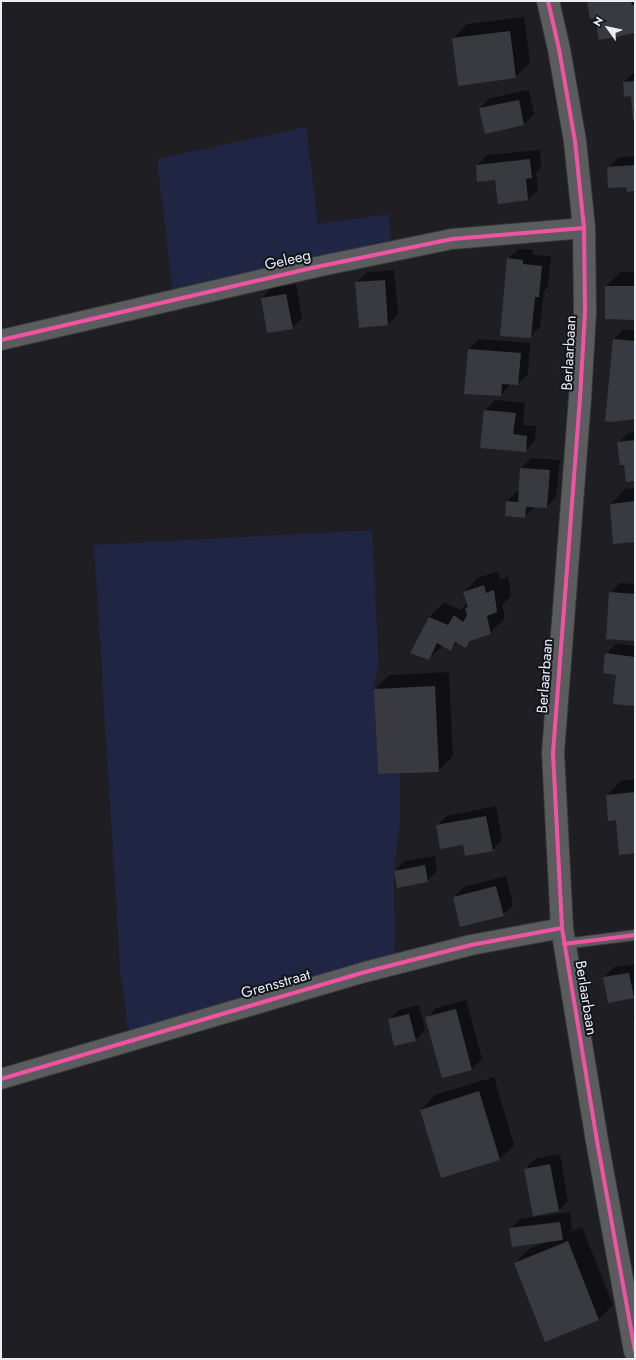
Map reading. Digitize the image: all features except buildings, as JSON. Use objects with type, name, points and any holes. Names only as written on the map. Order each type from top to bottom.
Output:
[{"type":"street","name":"Berlaarbaan","points":[[548,1],[559,49],[575,141],[584,228],[584,312],[580,398],[553,753],[563,936],[597,1141],[635,1351]]},
{"type":"street","name":"Geleeg","points":[[1,340],[316,267],[452,239],[584,228]]},
{"type":"street","name":"Grensstraat","points":[[1,1079],[364,972],[471,945],[563,936]]},
{"type":"lane","points":[[563,936],[635,935]]},
{"type":"shaded area","points":[[306,127],[318,224],[389,214],[391,241],[173,294],[157,159]]},
{"type":"shaded area","points":[[372,530],[379,663],[374,689],[378,774],[400,773],[400,824],[394,871],[395,960],[129,1039],[120,969],[94,545]]},
{"type":"cycle path","points":[[548,1],[559,49],[575,141],[584,228],[585,312],[580,398],[553,753],[562,928],[597,1141],[635,1351]]},
{"type":"cycle path","points":[[1,340],[316,267],[452,239],[584,228]]},
{"type":"cycle path","points":[[1,1079],[365,972],[471,945],[562,928]]},
{"type":"cycle path","points":[[564,944],[635,935]]}]
